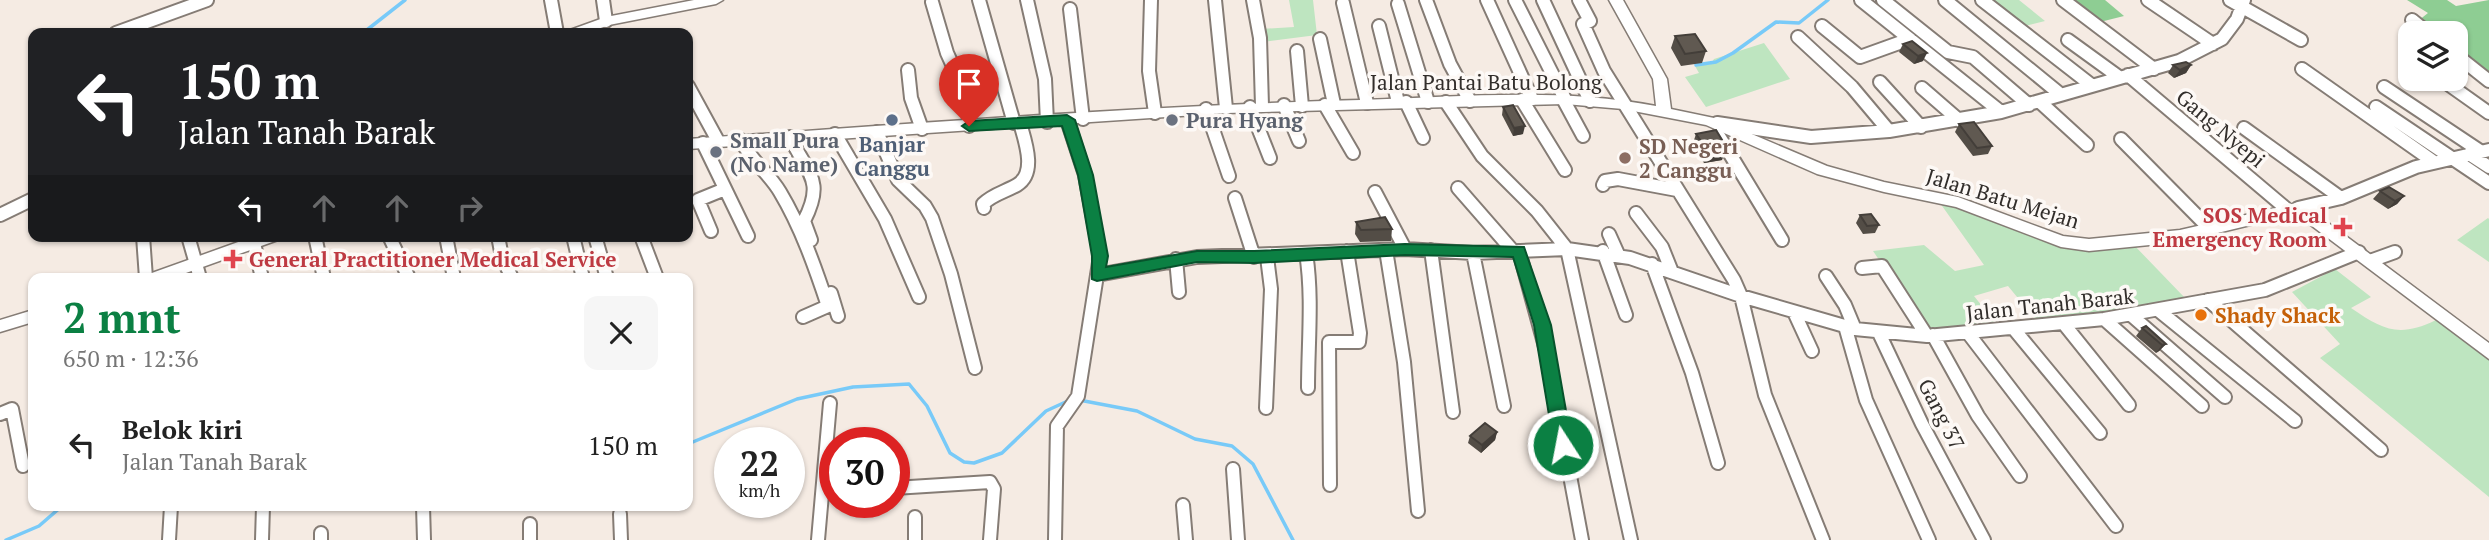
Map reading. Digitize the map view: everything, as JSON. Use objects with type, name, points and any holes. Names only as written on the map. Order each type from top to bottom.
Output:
[{"type":"street","points":[[138,28],[160,23],[207,0]]},
{"type":"street","points":[[551,0],[556,28]]},
{"type":"street","points":[[603,0],[606,21]]},
{"type":"street","points":[[588,28],[606,21],[716,0]]},
{"type":"street","points":[[979,0],[1025,144],[1027,173],[1020,183],[994,192],[983,204],[984,208]]},
{"type":"street","points":[[1027,0],[1045,79],[1047,122]]},
{"type":"street","points":[[1151,0],[1152,51],[1147,73],[1155,113]]},
{"type":"street","points":[[1215,0],[1226,108]]},
{"type":"street","points":[[1252,0],[1260,38],[1256,107],[1270,158]]},
{"type":"street","points":[[1426,0],[1450,64],[1470,101]]},
{"type":"street","points":[[1487,0],[1527,100],[1565,170]]},
{"type":"street","points":[[1515,0],[1583,136]]},
{"type":"street","points":[[1543,0],[1590,101]]},
{"type":"street","points":[[1579,0],[1590,21],[1583,24],[1586,34],[1623,104],[1741,296],[1765,395],[1823,540]]},
{"type":"street","points":[[1616,0],[1660,79],[1664,110]]},
{"type":"street","points":[[1861,0],[2001,112]]},
{"type":"street","points":[[1883,0],[1948,52],[1973,57],[2087,145]]},
{"type":"street","points":[[1945,0],[2060,94]]},
{"type":"street","points":[[1982,0],[2090,84]]},
{"type":"street","points":[[2063,0],[2154,69]]},
{"type":"street","points":[[2148,0],[2213,44]]},
{"type":"street","points":[[2230,0],[2243,4],[2301,40]]},
{"type":"street","points":[[932,2],[947,53],[968,99],[969,126]]},
{"type":"street","points":[[1343,3],[1367,103]]},
{"type":"street","points":[[1398,4],[1428,102]]},
{"type":"street","points":[[1768,139],[1920,127],[1960,121],[2035,103],[2090,84],[2179,61],[2213,44],[2229,32],[2243,4]]},
{"type":"street","points":[[1070,9],[1083,119]]},
{"type":"street","points":[[1379,26],[1402,102],[1423,138]]},
{"type":"street","points":[[1822,26],[1860,57],[1910,39]]},
{"type":"street","points":[[1798,37],[1852,87],[1889,131]]},
{"type":"street","points":[[1320,39],[1330,104],[1353,153]]},
{"type":"street","name":"Gang Nyepi","points":[[2068,40],[2123,76],[2294,210]]},
{"type":"street","points":[[1297,51],[1302,106]]},
{"type":"street","points":[[2468,64],[2489,81]]},
{"type":"street","points":[[2302,69],[2434,162]]},
{"type":"street","points":[[908,70],[911,98],[922,129]]},
{"type":"street","points":[[1880,82],[1920,127]]},
{"type":"street","points":[[2384,87],[2483,151],[2489,167]]},
{"type":"street","points":[[1922,88],[1960,121]]},
{"type":"street","points":[[2458,91],[2489,113]]},
{"type":"street","points":[[693,95],[718,141]]},
{"type":"street","name":"Jalan Pantai Batu Bolong","points":[[695,143],[1047,122],[1206,109],[1402,102],[1564,99],[1664,110],[1713,122]]},
{"type":"street","points":[[1446,102],[1482,156],[1537,211],[1567,249],[1632,540]]},
{"type":"street","points":[[1283,106],[1299,142]]},
{"type":"street","points":[[2376,107],[2489,183]]},
{"type":"street","points":[[1206,109],[1229,176]]},
{"type":"street","points":[[1055,540],[1057,426],[1077,399],[1100,256],[1085,175],[1067,120]]},
{"type":"street","points":[[1713,122],[1782,240]]},
{"type":"street","name":"Jalan Batu Mejan","points":[[1713,122],[1768,139],[1847,178],[1958,202],[2070,244],[2103,244],[2211,230],[2294,210]]},
{"type":"street","points":[[2244,128],[2342,198]]},
{"type":"street","points":[[877,132],[898,180],[925,206],[932,218],[951,274],[975,368]]},
{"type":"street","points":[[835,134],[848,165],[869,190],[896,237],[919,297]]},
{"type":"street","points":[[790,137],[815,183],[815,199],[804,221],[838,316]]},
{"type":"street","points":[[2121,139],[2211,230]]},
{"type":"street","points":[[741,140],[746,153],[771,179],[812,257],[828,306],[803,317]]},
{"type":"street","points":[[695,143],[725,189],[748,236]]},
{"type":"street","points":[[2294,210],[2342,198],[2416,166],[2483,151]]},
{"type":"street","points":[[1603,185],[1605,181],[1618,179],[1677,190]]},
{"type":"street","points":[[1458,188],[1516,251],[1543,325],[1548,373],[1582,540]]},
{"type":"street","points":[[710,231],[698,200],[725,189]]},
{"type":"street","points":[[1375,192],[1403,240],[1405,249]]},
{"type":"street","points":[[1235,198],[1261,257],[1271,289],[1266,408]]},
{"type":"street","points":[[0,215],[28,201]]},
{"type":"street","points":[[2294,210],[2364,256],[2489,352]]},
{"type":"street","points":[[1636,213],[1662,247],[1672,272]]},
{"type":"street","points":[[1609,234],[1618,254]]},
{"type":"street","points":[[143,242],[146,273]]},
{"type":"street","points":[[190,242],[198,271],[248,242]]},
{"type":"street","points":[[250,242],[260,273]]},
{"type":"street","points":[[316,242],[323,273]]},
{"type":"street","points":[[392,242],[407,273]]},
{"type":"street","points":[[447,242],[453,273]]},
{"type":"street","points":[[499,242],[510,273]]},
{"type":"street","points":[[574,242],[582,273]]},
{"type":"street","points":[[597,242],[606,273]]},
{"type":"street","points":[[643,242],[655,273]]},
{"type":"street","name":"Jalan Tanah Barak","points":[[1097,275],[1176,259],[1405,249],[1473,253],[1567,249],[1603,251],[1652,264],[1741,296],[1850,327],[1879,333],[1930,336],[2132,315],[2265,290],[2364,256],[2395,253]]},
{"type":"street","points":[[1386,250],[1404,362],[1418,511]]},
{"type":"street","points":[[1431,250],[1453,412]]},
{"type":"street","points":[[1330,485],[1329,342],[1359,342],[1360,333],[1347,251]]},
{"type":"street","points":[[1603,251],[1626,315]]},
{"type":"street","points":[[1306,253],[1312,289],[1308,311],[1308,388]]},
{"type":"street","points":[[1473,253],[1504,406]]},
{"type":"street","points":[[1176,259],[1180,292]]},
{"type":"street","points":[[1652,264],[1692,373],[1718,463]]},
{"type":"street","points":[[1862,268],[1882,266],[1930,336],[1978,416],[2020,476]]},
{"type":"street","points":[[1826,276],[1845,304],[1866,400],[1929,540]]},
{"type":"street","points":[[2207,300],[2381,450]]},
{"type":"street","points":[[2158,310],[2295,421]]},
{"type":"street","points":[[1794,312],[1812,351]]},
{"type":"street","points":[[2132,315],[2225,397]]},
{"type":"street","points":[[0,326],[28,318]]},
{"type":"street","points":[[2104,319],[2202,406]]},
{"type":"street","points":[[2064,324],[2129,405]]},
{"type":"street","points":[[2013,328],[2100,433]]},
{"type":"street","points":[[1968,332],[2116,526]]},
{"type":"street","name":"Gang 37","points":[[1879,333],[1984,540]]},
{"type":"street","points":[[818,540],[830,403]]},
{"type":"street","points":[[0,414],[12,409],[23,466]]},
{"type":"street","points":[[1233,469],[1238,540]]},
{"type":"street","points":[[910,487],[990,482],[994,489],[990,540]]},
{"type":"street","points":[[1183,505],[1186,540]]},
{"type":"street","points":[[169,540],[171,511]]},
{"type":"street","points":[[262,540],[263,511]]},
{"type":"street","points":[[423,511],[424,540]]},
{"type":"street","points":[[620,514],[621,540]]},
{"type":"street","points":[[915,517],[915,540]]},
{"type":"street","points":[[530,524],[530,540]]},
{"type":"green space","points":[[1289,0],[1313,0],[1317,35],[1263,42],[1261,29],[1294,27]]},
{"type":"green space","points":[[1988,0],[2019,0],[2045,21],[2025,26]]},
{"type":"green space","points":[[2069,0],[2105,0],[2124,16],[2096,23]]},
{"type":"green space","points":[[2407,0],[2447,0],[2456,6],[2489,0],[2489,77],[2468,60],[2468,21],[2418,21],[2428,13]]},
{"type":"green space","points":[[1764,43],[1790,79],[1706,107],[1685,77],[1699,73],[1695,66],[1711,64],[1714,59]]},
{"type":"green space","points":[[1947,201],[2075,250],[2132,243],[2185,298],[2119,313],[2036,320],[2008,286],[1974,296],[1998,326],[1928,332],[1873,251],[1924,245],[1955,271],[1984,265],[1940,203]]},
{"type":"green space","points":[[2489,219],[2489,262],[2457,240]]},
{"type":"green space","points":[[2335,269],[2371,297],[2351,308],[2373,322],[2401,330],[2423,326],[2436,320],[2489,356],[2489,497],[2320,358],[2340,344],[2292,292]]},
{"type":"building","points":[[1695,34],[1706,51],[1685,54],[1675,36]]},
{"type":"building","points":[[1912,41],[1927,53],[1918,56],[1903,44]]},
{"type":"building","points":[[2186,62],[2191,65],[2180,70],[2173,65]]},
{"type":"building","points":[[1496,81],[1507,81],[1509,88],[1498,88]]},
{"type":"building","points":[[1513,105],[1525,126],[1514,128],[1503,107]]},
{"type":"building","points":[[1974,122],[1992,146],[1977,148],[1959,124]]},
{"type":"building","points":[[1716,130],[1727,148],[1708,151],[1696,134]]},
{"type":"building","points":[[2389,187],[2404,196],[2395,201],[2380,191]]},
{"type":"building","points":[[1871,214],[1879,225],[1867,226],[1860,215]]},
{"type":"building","points":[[1385,217],[1392,229],[1361,230],[1356,222]]},
{"type":"building","points":[[2146,326],[2166,344],[2162,345],[2142,328]]},
{"type":"building","points":[[1485,423],[1497,432],[1482,445],[1470,436]]},
{"type":"waterway","points":[[369,28],[405,0]]},
{"type":"waterway","points":[[1696,65],[1716,62],[1733,53],[1776,22],[1799,23],[1828,0]]},
{"type":"waterway","points":[[693,442],[797,399],[853,387],[909,384],[927,406],[950,453],[964,462],[974,463],[1002,453],[1046,411],[1072,399]]},
{"type":"waterway","points":[[1079,400],[1137,411],[1195,439],[1232,446],[1253,464],[1293,540]]},
{"type":"waterway","points":[[6,540],[39,526],[56,511]]},
{"type":"place","name":"Banjar Canggu","points":[[892,120]]},
{"type":"place","name":"Pura Hyang","points":[[1172,120]]},
{"type":"place","name":"Small Pura (No Name)","points":[[716,152]]},
{"type":"place","name":"SD Negeri 2 Canggu","points":[[1625,158]]},
{"type":"place","name":"SOS Medical Emergency Room","points":[[2343,227]]},
{"type":"place","name":"General Practitioner Medical Service","points":[[233,259]]},
{"type":"place","name":"Shady Shack","points":[[2201,315]]},
{"type":"route","points":[[969,126],[1067,120],[1085,175],[1100,256],[1097,275],[1197,257],[1267,257],[1405,249],[1473,253],[1519,251],[1543,325],[1548,373],[1563,445]]}]
